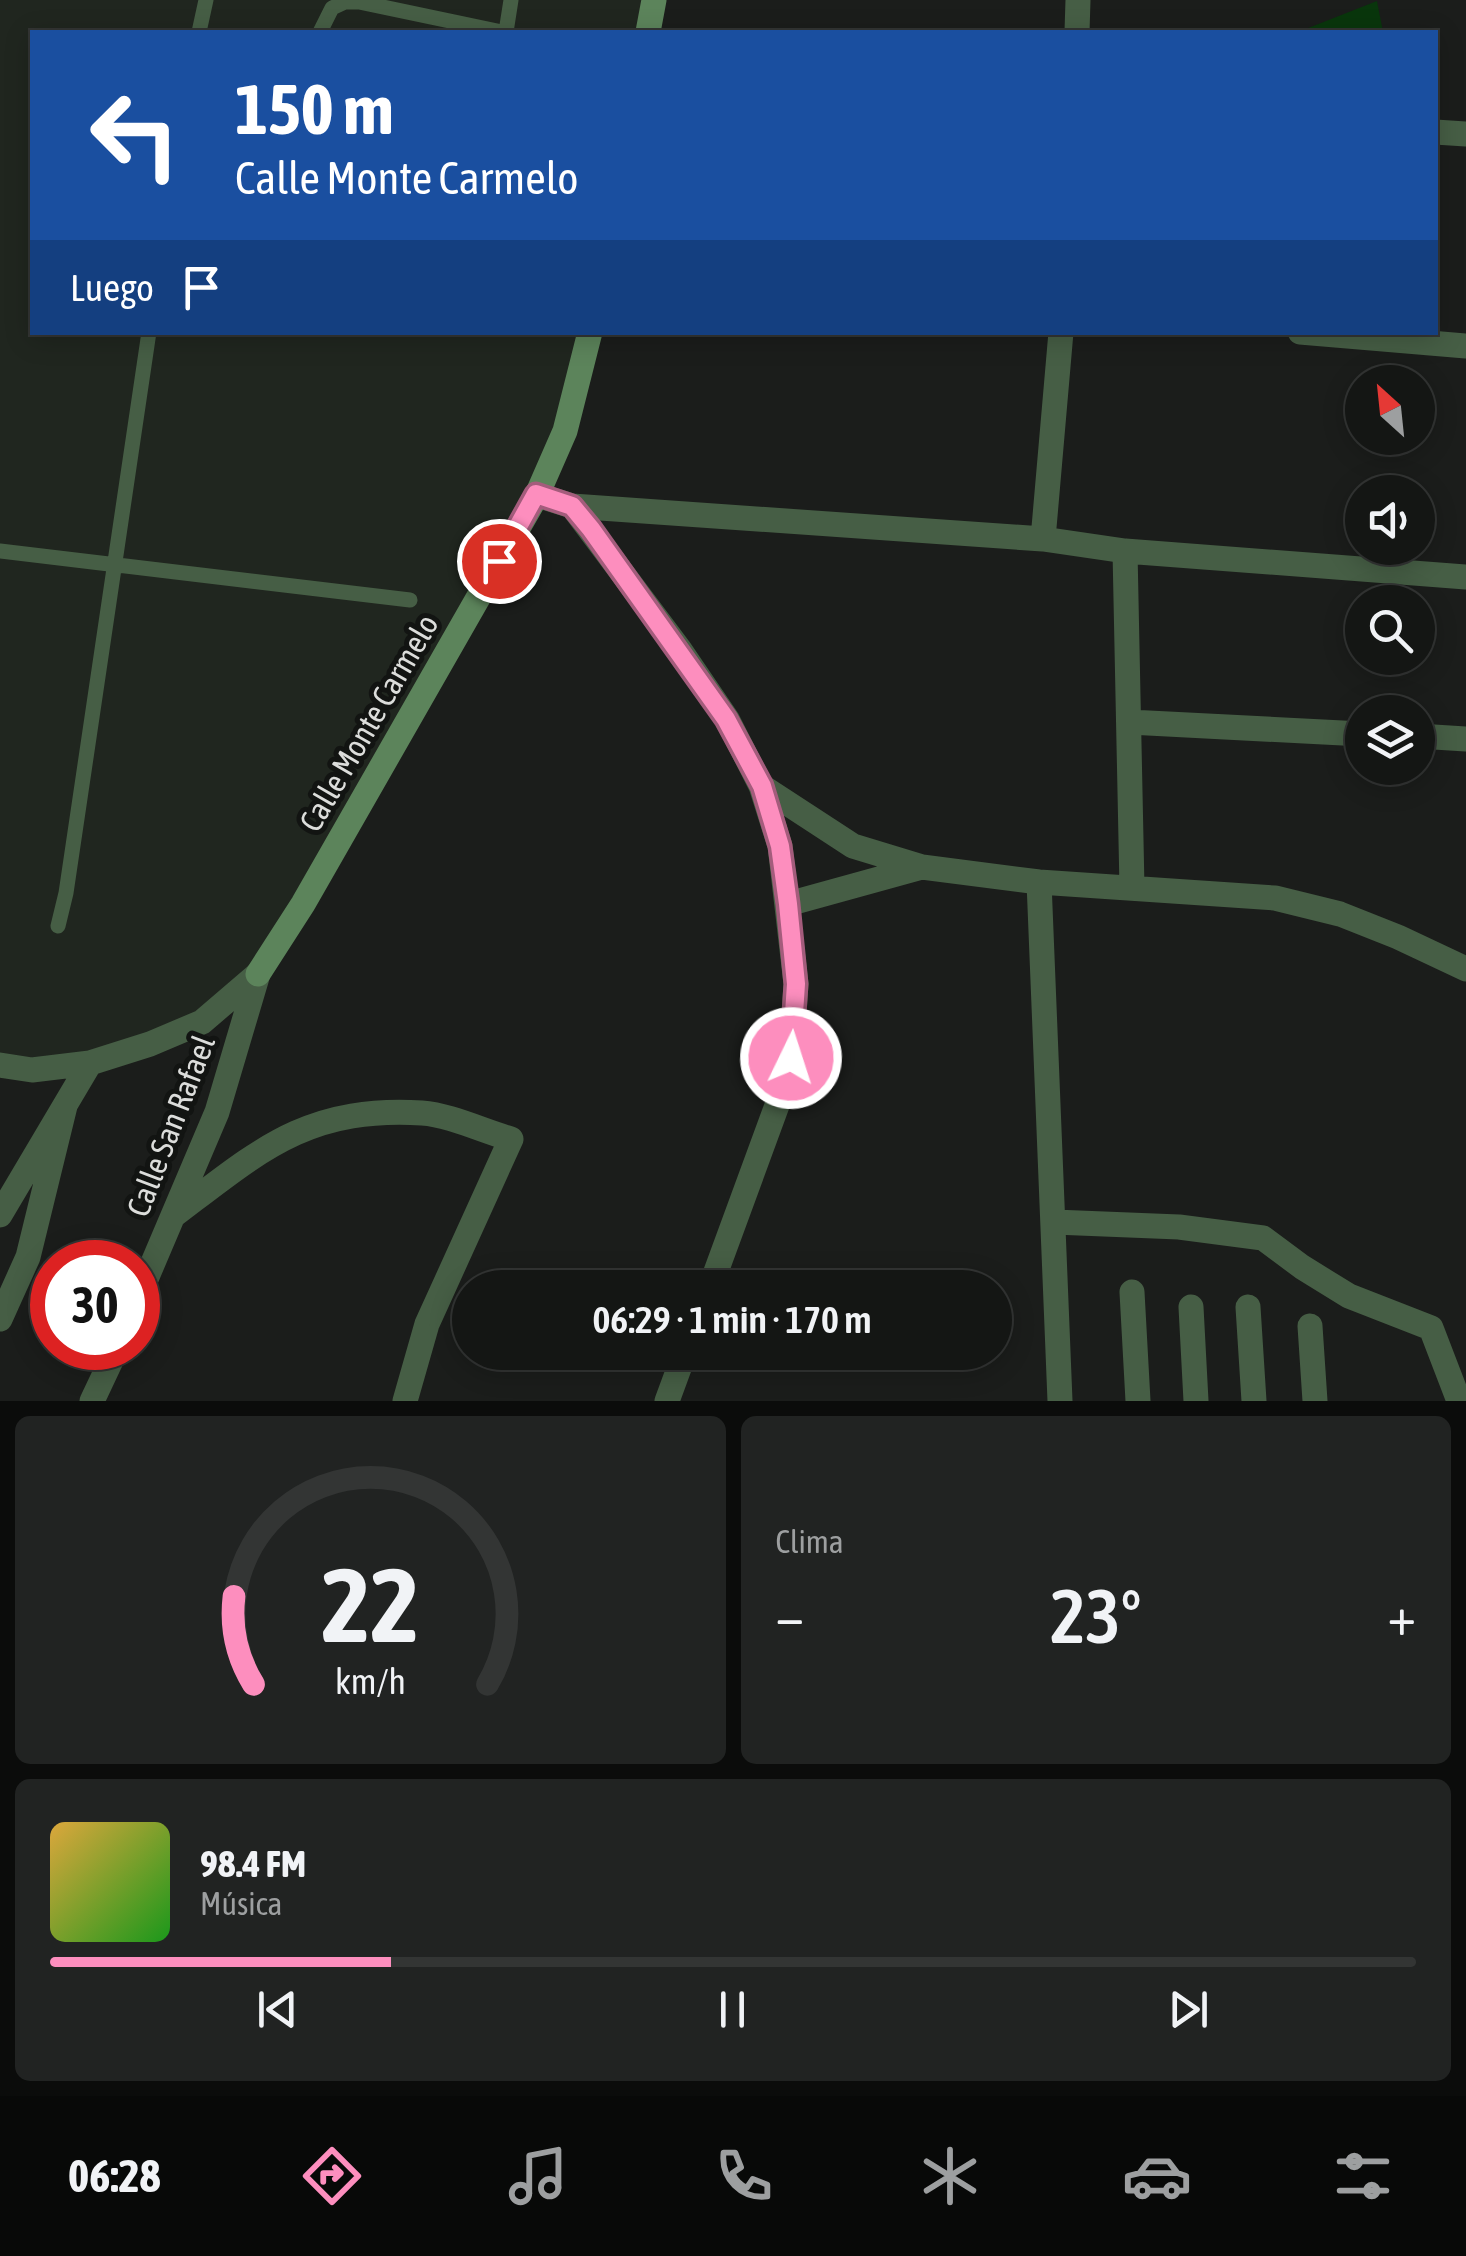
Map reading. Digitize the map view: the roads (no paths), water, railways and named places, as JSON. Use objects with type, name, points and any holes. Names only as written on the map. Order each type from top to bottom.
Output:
[{"type":"street","points":[[648,30],[654,0]]},
{"type":"street","points":[[1077,30],[1078,0]]},
{"type":"street","points":[[1438,132],[1466,134]]},
{"type":"street","name":"Calle Monte Carmelo","points":[[258,974],[303,904],[536,494],[565,430],[589,335]]},
{"type":"street","points":[[1043,538],[1061,335]]},
{"type":"street","points":[[1336,335],[1466,346]]},
{"type":"street","points":[[536,494],[572,506],[1043,538],[1126,550],[1466,577]]},
{"type":"street","points":[[572,506],[726,719],[762,786],[780,846],[796,984],[791,1058],[717,1270]]},
{"type":"street","points":[[1126,550],[1132,888]]},
{"type":"street","points":[[1129,722],[1345,733]]},
{"type":"street","points":[[1435,737],[1466,739]]},
{"type":"street","points":[[762,786],[852,846],[922,867],[1038,882],[1275,898],[1340,914],[1466,969]]},
{"type":"street","points":[[788,904],[922,867]]},
{"type":"street","points":[[1038,882],[1060,1401]]},
{"type":"street","points":[[0,1064],[32,1070],[90,1063],[150,1044],[202,1022],[258,974]]},
{"type":"street","name":"Calle San Rafael","points":[[160,1246],[217,1112],[258,974]]},
{"type":"street","points":[[0,1215],[90,1063]]},
{"type":"street","points":[[0,1320],[28,1257],[65,1106]]},
{"type":"street","points":[[173,1216],[266,1146],[312,1124],[344,1117],[424,1113],[510,1139],[427,1324],[405,1401]]},
{"type":"street","points":[[1054,1222],[1178,1227],[1263,1238],[1349,1296],[1431,1328],[1459,1401]]},
{"type":"street","points":[[1132,1292],[1138,1401]]},
{"type":"street","points":[[1192,1307],[1196,1401]]},
{"type":"street","points":[[1248,1307],[1254,1401]]},
{"type":"street","points":[[1310,1326],[1314,1401]]},
{"type":"street","points":[[95,1399],[107,1370]]},
{"type":"street","points":[[668,1401],[679,1370]]},
{"type":"lane","points":[[199,30],[206,0]]},
{"type":"lane","points":[[504,30],[511,0]]},
{"type":"lane","points":[[321,30],[332,8],[345,2],[494,30]]},
{"type":"lane","points":[[58,926],[150,335]]},
{"type":"lane","points":[[0,550],[410,600]]}]
